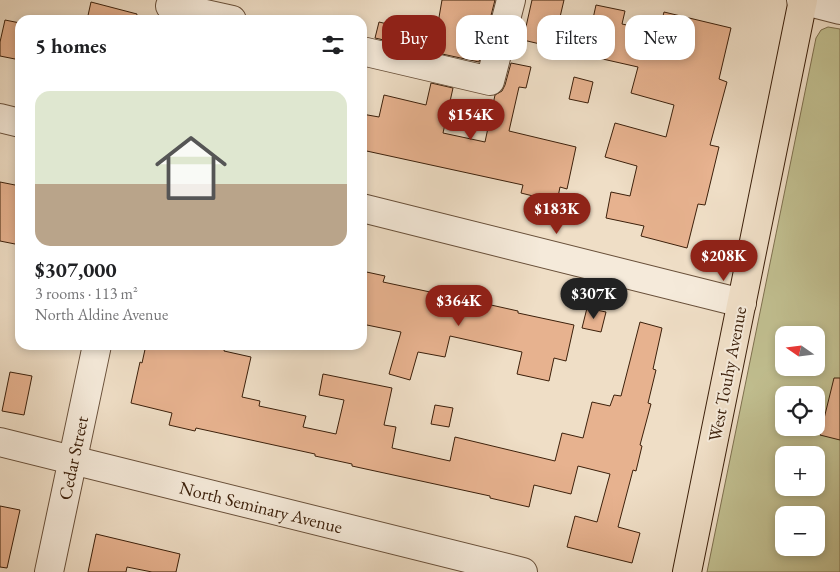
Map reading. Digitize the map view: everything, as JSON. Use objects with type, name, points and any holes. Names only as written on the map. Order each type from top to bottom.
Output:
[{"type":"main road","name":"West Touhy Avenue","points":[[687,572],[802,0]]},
{"type":"street","points":[[367,52],[490,80],[511,0]]},
{"type":"street","points":[[802,0],[840,10]]},
{"type":"street","points":[[170,9],[204,15]]},
{"type":"street","points":[[0,118],[15,122]]},
{"type":"street","points":[[367,209],[742,304]]},
{"type":"street","name":"Cedar Street","points":[[49,572],[97,350]]},
{"type":"street","name":"North Seminary Avenue","points":[[0,442],[522,572]]},
{"type":"shaded area","points":[[828,27],[840,29],[840,572],[707,572],[816,38],[821,30]]},
{"type":"building","points":[[442,0],[495,0],[491,15],[456,15],[456,57],[446,55],[446,15],[439,15]]},
{"type":"building","points":[[532,0],[564,0],[560,15],[537,15],[537,43],[527,41],[527,22]]},
{"type":"building","points":[[91,2],[137,14],[137,15],[88,15]]},
{"type":"building","points":[[596,5],[625,11],[622,24],[625,25],[625,60],[695,60],[695,19],[731,28],[719,79],[727,82],[710,145],[719,147],[705,205],[698,204],[687,248],[641,236],[644,226],[606,218],[611,192],[630,196],[637,166],[605,157],[615,123],[666,137],[674,105],[631,93],[638,67],[607,60],[615,60],[615,15],[594,15]]},
{"type":"building","points":[[664,12],[677,15],[663,15]]},
{"type":"building","points":[[5,20],[15,22],[15,59],[0,56],[0,42]]},
{"type":"building","points":[[379,22],[382,23],[382,40],[375,38]]},
{"type":"building","points":[[511,63],[531,67],[526,88],[519,87],[509,131],[576,147],[567,189],[560,187],[557,202],[521,193],[523,185],[367,151],[367,115],[379,117],[384,95],[426,105],[431,83],[453,88],[443,133],[485,142],[495,95],[502,91]]},
{"type":"building","points":[[574,77],[593,82],[588,103],[569,99]]},
{"type":"building","points":[[0,182],[15,185],[15,244],[0,241]]},
{"type":"building","points":[[367,272],[385,276],[383,282],[574,325],[566,361],[554,358],[549,381],[517,374],[522,352],[450,336],[445,357],[418,352],[410,380],[389,374],[401,332],[367,325]]},
{"type":"building","points":[[587,308],[606,312],[601,332],[582,328]]},
{"type":"building","points":[[640,322],[662,328],[653,369],[656,370],[648,403],[651,404],[640,445],[642,446],[636,471],[633,470],[618,527],[640,533],[632,563],[567,547],[575,516],[597,522],[610,474],[578,466],[571,494],[534,485],[529,507],[490,498],[490,496],[352,466],[352,464],[315,456],[315,454],[196,428],[195,431],[169,425],[172,413],[131,403],[140,362],[142,363],[145,350],[224,350],[251,357],[242,397],[260,401],[259,406],[306,416],[303,427],[336,434],[344,400],[319,395],[323,374],[392,388],[384,425],[396,427],[392,448],[450,461],[455,437],[555,461],[562,433],[583,438],[592,402],[610,406],[614,395],[621,396]]},
{"type":"building","points":[[10,372],[32,376],[24,415],[2,411]]},
{"type":"building","points":[[834,378],[840,378],[840,440],[824,436],[825,415]]},
{"type":"building","points":[[435,405],[453,408],[449,427],[431,424]]},
{"type":"building","points":[[0,506],[20,510],[7,568],[0,567]]},
{"type":"building","points":[[96,534],[180,554],[176,572],[152,572],[127,567],[126,572],[88,572]]}]
